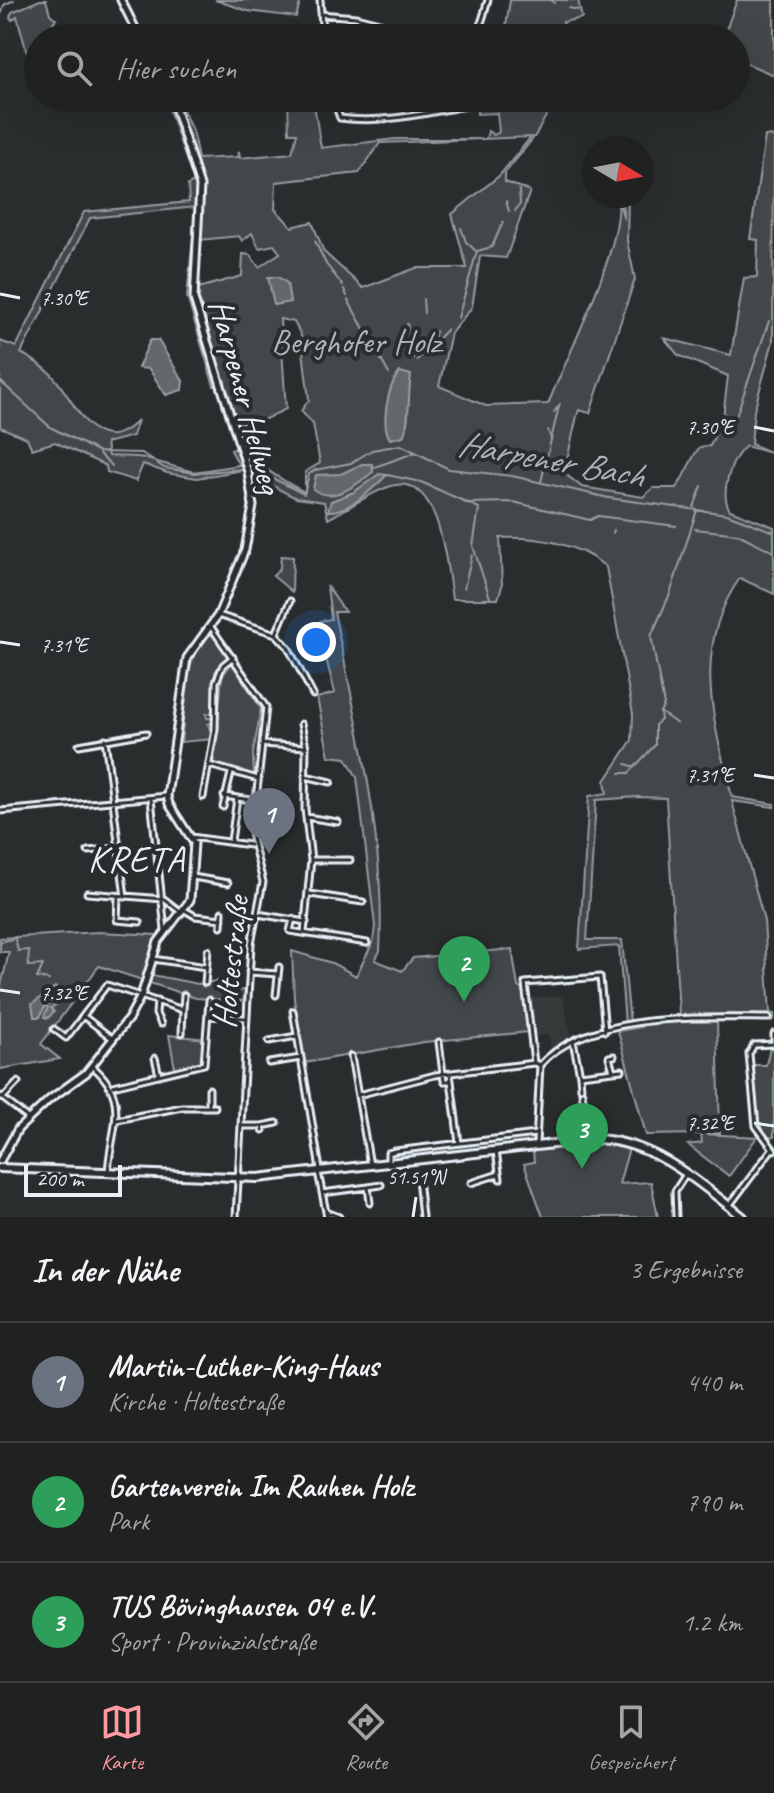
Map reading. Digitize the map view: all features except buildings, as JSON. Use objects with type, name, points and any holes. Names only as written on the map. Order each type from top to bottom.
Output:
[{"type":"main road","points":[[0,1168],[240,1178],[319,1172],[591,1139],[644,1148],[686,1174],[743,1217]]},
{"type":"street","points":[[121,0],[133,24]]},
{"type":"street","points":[[320,0],[321,24]]},
{"type":"street","points":[[479,24],[488,0]]},
{"type":"street","points":[[320,14],[356,17],[380,24]]},
{"type":"street","name":"Harpener Hellweg","points":[[167,796],[187,658],[191,648],[218,615],[247,545],[252,489],[194,299],[200,186],[176,112]]},
{"type":"street","points":[[336,112],[343,119],[391,118],[428,112]]},
{"type":"street","points":[[276,634],[290,601]]},
{"type":"street","points":[[218,615],[276,634],[288,647],[313,695]]},
{"type":"street","name":"Holtestraße","points":[[211,627],[265,705],[252,844],[262,879],[249,972],[236,1217]]},
{"type":"street","points":[[203,797],[216,682],[223,665],[233,657]]},
{"type":"street","points":[[301,724],[306,747],[306,817],[311,860],[304,933]]},
{"type":"street","points":[[79,745],[146,733]]},
{"type":"street","points":[[105,739],[125,897]]},
{"type":"street","points":[[262,744],[306,747]]},
{"type":"street","points":[[209,765],[258,779]]},
{"type":"street","points":[[223,807],[231,772]]},
{"type":"street","points":[[305,776],[331,782]]},
{"type":"street","points":[[0,811],[167,796],[195,845],[191,896],[165,930],[141,996],[92,1066],[29,1119],[8,1143],[0,1161]]},
{"type":"street","points":[[224,796],[251,800]]},
{"type":"street","points":[[151,798],[165,930]]},
{"type":"street","points":[[231,841],[237,798]]},
{"type":"street","points":[[306,817],[338,822]]},
{"type":"street","points":[[191,837],[252,844]]},
{"type":"street","points":[[88,851],[119,848]]},
{"type":"street","points":[[311,860],[350,860]]},
{"type":"street","points":[[193,877],[228,883]]},
{"type":"street","points":[[87,893],[164,899],[195,916],[222,919]]},
{"type":"street","points":[[310,894],[363,902]]},
{"type":"street","points":[[118,897],[117,920],[140,922]]},
{"type":"street","points":[[221,926],[222,912]]},
{"type":"street","points":[[257,913],[306,922]]},
{"type":"street","points":[[293,919],[290,931],[367,943]]},
{"type":"street","points":[[205,983],[208,950]]},
{"type":"street","points":[[153,959],[206,967]]},
{"type":"street","points":[[276,995],[279,967]]},
{"type":"street","points":[[249,972],[278,974]]},
{"type":"street","points":[[601,979],[605,1031]]},
{"type":"street","points":[[534,1063],[525,983],[610,979]]},
{"type":"street","points":[[66,1038],[107,985],[183,1010]]},
{"type":"street","points":[[182,1033],[184,995]]},
{"type":"street","points":[[113,1086],[206,1062],[209,1000]]},
{"type":"street","points":[[157,1001],[156,1014],[161,1024]]},
{"type":"street","points":[[293,1011],[322,1193],[327,1214],[339,1217]]},
{"type":"street","points":[[83,1016],[113,1039]]},
{"type":"street","points":[[208,1016],[246,1018]]},
{"type":"street","points":[[540,1065],[573,1041],[605,1031],[681,1018],[769,1018]]},
{"type":"street","points":[[54,1029],[71,1043]]},
{"type":"street","points":[[729,1206],[773,1150],[756,1129],[752,1112],[750,1049],[774,1044],[774,1034]]},
{"type":"street","points":[[269,1041],[298,1036]]},
{"type":"street","points":[[573,1041],[591,1139]]},
{"type":"street","points":[[439,1042],[444,1081],[451,1081]]},
{"type":"street","points":[[351,1056],[370,1165]]},
{"type":"street","points":[[613,1071],[609,1057],[614,1056]]},
{"type":"street","points":[[155,1058],[159,1075]]},
{"type":"street","points":[[269,1063],[301,1058]]},
{"type":"street","points":[[358,1095],[443,1074],[534,1063],[540,1065]]},
{"type":"street","points":[[536,1144],[540,1065]]},
{"type":"street","points":[[92,1066],[113,1086],[116,1120],[108,1173]]},
{"type":"street","points":[[580,1075],[622,1070]]},
{"type":"street","points":[[450,1073],[459,1143]]},
{"type":"street","points":[[18,1082],[1,1097],[29,1119]]},
{"type":"street","points":[[209,1089],[209,1107]]},
{"type":"street","points":[[116,1120],[182,1107],[215,1107]]},
{"type":"street","points":[[241,1126],[262,1128],[277,1123]]},
{"type":"street","points":[[388,1163],[390,1152],[536,1134]]},
{"type":"street","points":[[471,1183],[500,1176],[496,1149]]},
{"type":"street","points":[[676,1217],[675,1191],[686,1174]]},
{"type":"street","points":[[418,1178],[422,1217]]},
{"type":"street","points":[[322,1193],[381,1185]]},
{"type":"street","points":[[368,1187],[370,1203]]},
{"type":"shaded area","points":[[268,277],[278,277],[287,283],[290,302],[274,305]]},
{"type":"shaded area","points":[[150,340],[158,340],[183,381],[182,390],[166,395],[149,369],[138,368]]},
{"type":"shaded area","points":[[400,372],[411,375],[407,425],[403,436],[390,439],[386,424],[387,405]]},
{"type":"shaded area","points":[[362,464],[372,464],[373,472],[344,491],[329,495],[313,489],[316,475],[341,474]]},
{"type":"shaded area","points":[[379,474],[387,475],[360,499],[344,508],[328,511],[331,501],[354,492]]},
{"type":"shaded area","points":[[55,987],[61,993],[57,1004],[51,1008],[54,1012],[48,1018],[44,1017],[48,1007],[45,1006],[40,1017],[34,1017],[32,1004]]},
{"type":"shaded area","points":[[563,996],[571,1037],[551,1051],[549,1035],[534,1036],[529,998]]},
{"type":"green space","points":[[46,0],[50,14],[56,19],[53,24],[24,24],[24,42],[17,16],[12,20],[10,17],[12,12]]},
{"type":"green space","points":[[215,0],[301,0],[296,17],[248,11]]},
{"type":"green space","points":[[510,0],[578,0],[582,18],[564,24],[506,24]]},
{"type":"green space","points":[[737,0],[774,0],[774,75],[750,65],[750,24],[728,24]]},
{"type":"green space","points":[[170,112],[175,112],[182,130],[196,183],[197,219],[190,277],[191,303],[218,386],[214,386],[187,297],[196,207],[90,218],[21,353],[52,375],[79,413],[98,432],[110,435],[123,432],[138,420],[133,436],[106,443],[108,456],[139,457],[194,472],[239,465],[231,450],[237,448],[243,470],[197,478],[167,473],[143,464],[136,481],[107,472],[106,466],[55,442],[32,449],[27,438],[0,427],[0,341],[16,347],[84,212],[189,202],[188,185],[194,182]]},
{"type":"green space","name":"Berghofer Holz","points":[[180,112],[184,112],[193,133],[198,159],[238,157],[239,151],[240,158],[292,153],[297,133],[289,133],[288,112],[315,112],[321,148],[395,139],[481,139],[380,143],[359,173],[276,182],[275,209],[292,227],[312,222],[324,252],[363,288],[416,268],[467,268],[452,214],[500,175],[531,137],[486,139],[488,131],[494,135],[499,132],[497,113],[477,112],[548,112],[535,136],[505,173],[505,182],[530,191],[506,258],[480,256],[472,307],[451,333],[439,386],[486,406],[548,404],[605,268],[618,208],[620,208],[624,220],[622,208],[628,208],[627,241],[635,279],[590,413],[579,410],[564,473],[582,487],[643,497],[653,488],[677,488],[696,452],[700,447],[710,446],[723,417],[728,376],[678,355],[664,338],[731,355],[744,278],[757,277],[758,240],[750,239],[765,136],[774,137],[773,341],[754,411],[751,444],[774,454],[746,446],[731,467],[726,495],[730,510],[774,527],[774,594],[740,578],[725,604],[715,631],[711,658],[713,713],[732,797],[774,804],[774,807],[732,801],[764,921],[770,1013],[774,1014],[774,1019],[717,1021],[720,1133],[704,1134],[757,1137],[729,1176],[688,1145],[702,1143],[701,1134],[646,1135],[618,1031],[641,1027],[640,1024],[625,1025],[619,946],[579,949],[589,796],[607,793],[605,781],[632,740],[633,714],[606,567],[583,552],[556,543],[528,538],[500,538],[502,586],[498,599],[452,599],[439,528],[423,496],[411,487],[388,487],[328,519],[324,502],[296,498],[255,477],[249,460],[305,492],[305,472],[320,463],[313,424],[301,411],[309,400],[301,335],[294,322],[280,319],[286,409],[261,421],[235,424],[195,289],[242,276],[243,254],[250,255],[259,267],[280,253],[274,245],[259,248],[252,233],[242,241],[239,236],[200,240],[203,182]],"holes":[[[666,798],[679,1014],[630,1023],[622,940],[587,940],[596,800]]]},
{"type":"green space","points":[[281,556],[293,557],[292,592],[273,576],[280,568]]},
{"type":"green space","points":[[327,586],[345,612],[334,612],[374,825],[381,909],[380,951],[375,960],[402,971],[413,958],[512,949],[518,987],[525,991],[529,1032],[424,1042],[304,1063],[294,999],[292,951],[332,963],[356,976],[373,942],[375,926],[357,777],[346,758],[329,756],[317,698],[335,693],[324,651],[314,631],[320,628],[320,621],[331,619]]},
{"type":"green space","points":[[213,633],[228,655],[215,672],[213,713],[206,714],[207,718],[213,718],[213,723],[208,724],[213,739],[181,742],[190,667],[203,642]]},
{"type":"green space","points":[[232,663],[261,709],[253,754],[254,775],[214,763],[222,676]]},
{"type":"green space","points":[[99,932],[157,935],[142,980],[99,966],[41,1044],[60,1059],[0,1069],[0,990],[9,952],[0,952],[0,938]]},
{"type":"green space","points":[[152,975],[198,984],[222,980],[231,991],[245,990],[244,1001],[196,998],[150,983]]},
{"type":"green space","points":[[169,1035],[206,1039],[203,1064],[175,1069]]},
{"type":"green space","points":[[770,1047],[774,1047],[774,1137],[767,1138],[758,1123],[752,1065],[766,1065]]},
{"type":"green space","points":[[605,1144],[629,1148],[619,1184],[651,1182],[658,1217],[543,1217],[524,1164],[534,1162],[533,1151]]},
{"type":"waterway","points":[[2,13],[4,5],[14,0]]},
{"type":"waterway","points":[[551,0],[554,3]]},
{"type":"waterway","points":[[569,8],[578,10]]},
{"type":"waterway","points":[[515,211],[520,204],[519,190]]},
{"type":"waterway","points":[[506,201],[509,211]]},
{"type":"waterway","points":[[458,318],[477,251],[492,247],[503,222]]},
{"type":"waterway","points":[[461,228],[466,242],[476,251]]},
{"type":"waterway","points":[[315,241],[326,264],[343,286]]},
{"type":"waterway","points":[[344,289],[347,296]]},
{"type":"waterway","points":[[423,299],[424,313]]},
{"type":"waterway","points":[[348,300],[389,374]]},
{"type":"waterway","points":[[735,419],[769,321]]},
{"type":"waterway","points":[[407,324],[413,358]]},
{"type":"waterway","points":[[417,360],[447,329]]},
{"type":"waterway","points":[[432,345],[436,331]]},
{"type":"waterway","name":"Harpener Bach","points":[[0,381],[50,427],[99,452],[142,453],[164,468],[194,473],[243,469]]},
{"type":"waterway","points":[[554,412],[560,404]]},
{"type":"waterway","points":[[541,482],[559,406]]},
{"type":"waterway","points":[[548,430],[551,439]]},
{"type":"waterway","name":"Harpener Bach","points":[[250,467],[304,494],[309,474],[315,470],[351,463],[372,450],[401,445],[449,469],[512,476],[609,498],[727,514],[774,532]]},
{"type":"waterway","points":[[372,468],[414,453]]},
{"type":"waterway","points":[[99,454],[112,466]]},
{"type":"waterway","points":[[387,475],[421,482],[479,508],[473,546],[490,598]]},
{"type":"waterway","points":[[694,507],[702,486]]},
{"type":"waterway","points":[[465,503],[513,502],[590,520],[598,516],[676,526]]},
{"type":"waterway","points":[[620,773],[629,773],[655,745],[655,725],[661,720],[664,705],[651,636],[670,594],[697,510]]},
{"type":"waterway","points":[[695,529],[738,534],[774,552]]},
{"type":"waterway","points":[[464,588],[472,555]]},
{"type":"waterway","points":[[660,712],[677,724]]},
{"type":"waterway","points":[[626,764],[635,767]]},
{"type":"waterway","points":[[0,942],[15,938],[18,951],[29,950],[28,966],[43,965],[37,978],[49,980]]},
{"type":"place","name":"Martin-Luther-King-Haus","points":[[269,854]]},
{"type":"place","name":"Gartenverein Im Rauhen Holz","points":[[464,1002]]},
{"type":"place","name":"TUS Bövinghausen 04 e.V.","points":[[582,1169]]},
{"type":"district","name":"KRETA","points":[[137,859]]}]
